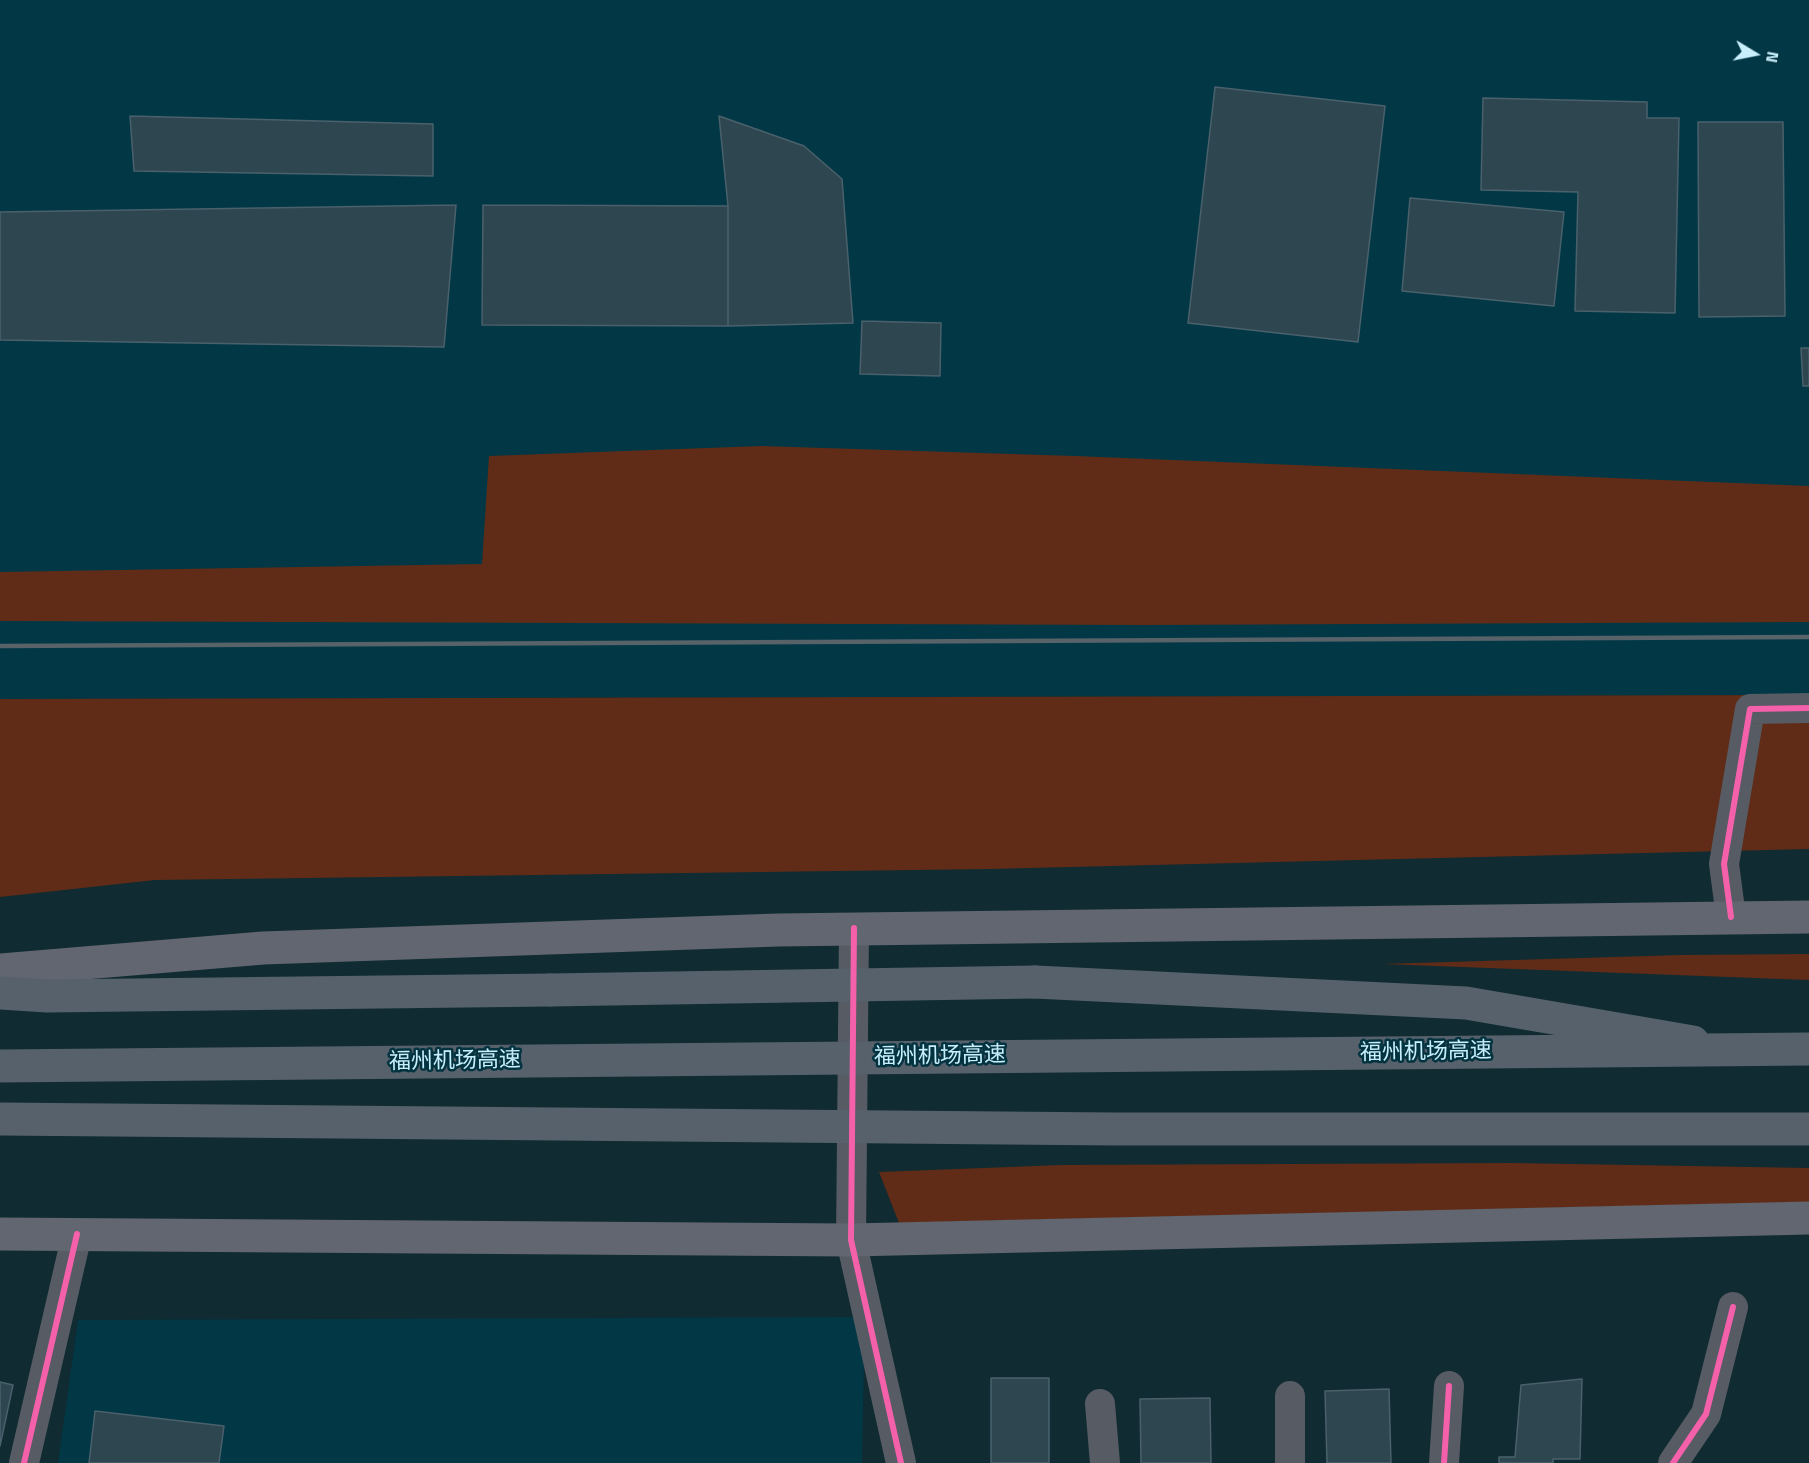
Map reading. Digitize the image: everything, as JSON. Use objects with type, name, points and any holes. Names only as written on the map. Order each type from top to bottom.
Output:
[{"type":"highway","points":[[0,993],[47,996],[1035,982],[1466,1003],[1742,1050]]},
{"type":"highway","name":"福州机场高速","points":[[0,1066],[1809,1049]]},
{"type":"highway","points":[[0,1119],[1115,1129],[1809,1129]]},
{"type":"main road","points":[[0,970],[264,948],[854,928],[1809,917]]},
{"type":"main road","points":[[0,1234],[851,1240],[1809,1218]]},
{"type":"street","points":[[1731,917],[1724,864],[1750,709],[1809,708]]},
{"type":"street","points":[[854,928],[851,1240],[901,1463]]},
{"type":"street","points":[[24,1463],[77,1234]]},
{"type":"street","points":[[1673,1463],[1706,1414],[1733,1307]]},
{"type":"street","points":[[1444,1463],[1449,1386]]},
{"type":"street","points":[[1290,1396],[1290,1463]]},
{"type":"street","points":[[1100,1404],[1105,1463]]},
{"type":"shaded area","points":[[0,0],[1809,0],[1809,695],[0,699]]},
{"type":"shaded area","points":[[761,446],[1075,456],[1809,486],[1809,622],[1144,625],[0,621],[0,572],[482,564],[489,456]]},
{"type":"shaded area","points":[[1809,695],[1809,849],[989,869],[155,880],[0,897],[0,699]]},
{"type":"shaded area","points":[[1809,954],[1809,980],[1382,964],[1681,955]]},
{"type":"shaded area","points":[[1512,1163],[1809,1168],[1809,1202],[899,1223],[879,1172],[1062,1165]]},
{"type":"shaded area","points":[[857,1317],[864,1357],[862,1463],[58,1463],[78,1320]]},
{"type":"building","points":[[1215,87],[1385,106],[1358,342],[1188,323]]},
{"type":"building","points":[[1483,98],[1647,102],[1647,118],[1679,118],[1675,313],[1575,311],[1578,192],[1481,190]]},
{"type":"building","points":[[130,116],[433,124],[433,176],[134,171]]},
{"type":"building","points":[[719,116],[804,146],[842,179],[853,323],[728,326],[728,206]]},
{"type":"building","points":[[1698,122],[1783,122],[1785,316],[1699,317]]},
{"type":"building","points":[[1410,198],[1564,212],[1554,306],[1402,291]]},
{"type":"building","points":[[456,205],[444,347],[0,340],[0,212]]},
{"type":"building","points":[[483,205],[728,206],[728,326],[482,325]]},
{"type":"building","points":[[862,321],[941,323],[940,376],[860,374]]},
{"type":"building","points":[[1801,348],[1809,348],[1809,386],[1803,386]]},
{"type":"building","points":[[991,1378],[1049,1378],[1049,1463],[991,1463]]},
{"type":"building","points":[[1582,1379],[1580,1459],[1553,1459],[1553,1463],[1499,1463],[1499,1457],[1515,1457],[1521,1385]]},
{"type":"building","points":[[0,1382],[13,1385],[0,1446]]},
{"type":"building","points":[[1389,1389],[1391,1463],[1327,1463],[1325,1391]]},
{"type":"building","points":[[1210,1398],[1211,1463],[1141,1463],[1140,1399]]},
{"type":"building","points":[[95,1411],[224,1426],[219,1463],[89,1463]]},
{"type":"railway","points":[[0,646],[1809,637]]},
{"type":"cycle path","points":[[1731,917],[1724,864],[1750,709],[1809,708]]},
{"type":"cycle path","points":[[854,928],[851,1240],[901,1463]]},
{"type":"cycle path","points":[[24,1463],[77,1234]]},
{"type":"cycle path","points":[[1673,1463],[1706,1414],[1733,1307]]},
{"type":"cycle path","points":[[1444,1463],[1449,1386]]}]
